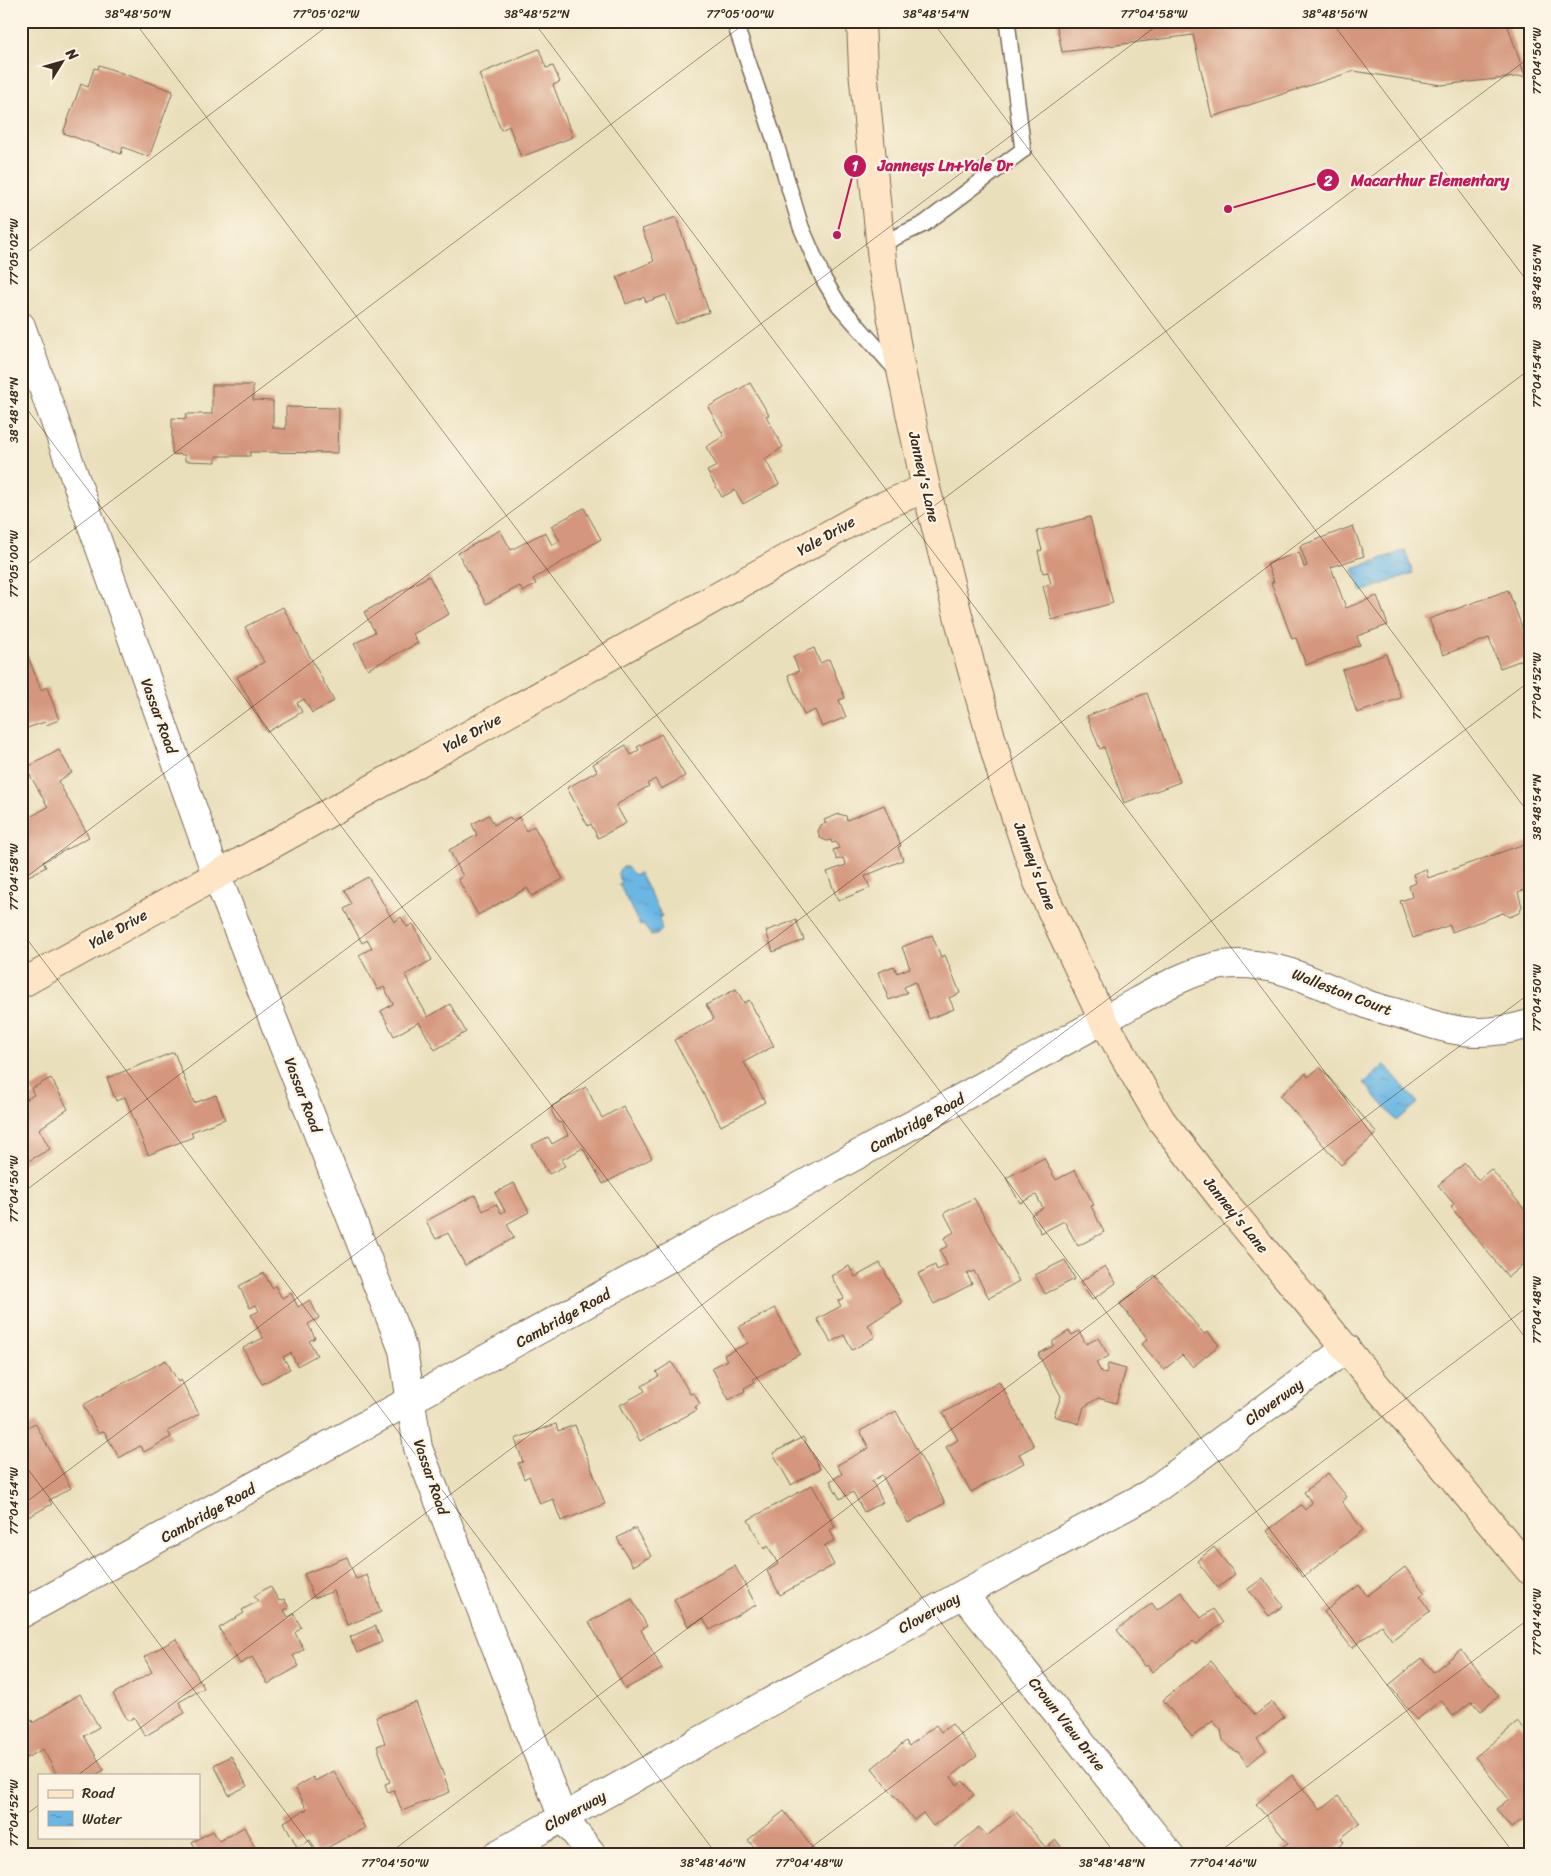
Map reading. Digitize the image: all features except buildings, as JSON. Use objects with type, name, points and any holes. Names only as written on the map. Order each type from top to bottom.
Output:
[{"type":"main road","name":"Janney's Lane","points":[[861,21],[863,70],[881,244],[902,375],[926,488],[970,663],[1004,779],[1038,880],[1103,1020],[1161,1120],[1226,1204],[1530,1571]]},
{"type":"main road","name":"Yale Drive","points":[[21,984],[873,510],[926,488]]},
{"type":"street","name":"Vassar Road","points":[[21,326],[216,874],[403,1350],[418,1448],[563,1818],[593,1855]]},
{"type":"street","name":"Walleston Court","points":[[1103,1020],[1197,971],[1224,965],[1260,966],[1296,973],[1366,1004],[1430,1026],[1491,1034],[1530,1024]]},
{"type":"street","name":"Cambridge Road","points":[[21,1614],[412,1402],[1103,1020]]},
{"type":"street","name":"Cloverway","points":[[496,1855],[963,1594],[1149,1494],[1347,1348]]},
{"type":"street","name":"Crown View Drive","points":[[963,1594],[1170,1855]]},
{"type":"lane","points":[[734,21],[774,138],[801,227],[824,280],[839,305],[888,362],[902,375]]},
{"type":"lane","points":[[881,244],[924,224],[1023,150],[1007,21]]},
{"type":"water","points":[[1405,550],[1413,573],[1362,592],[1353,569]]},
{"type":"water","points":[[627,867],[635,875],[639,873],[662,916],[659,918],[662,930],[658,934],[651,935],[643,925],[640,926],[619,884],[622,882],[618,875],[619,870]]},
{"type":"water","points":[[1385,1065],[1418,1103],[1397,1121],[1364,1083]]},
{"type":"place","name":"Macarthur Elementary","points":[[1228,209]]},
{"type":"place","name":"Janneys Ln+Yale Dr","points":[[837,235]]}]
